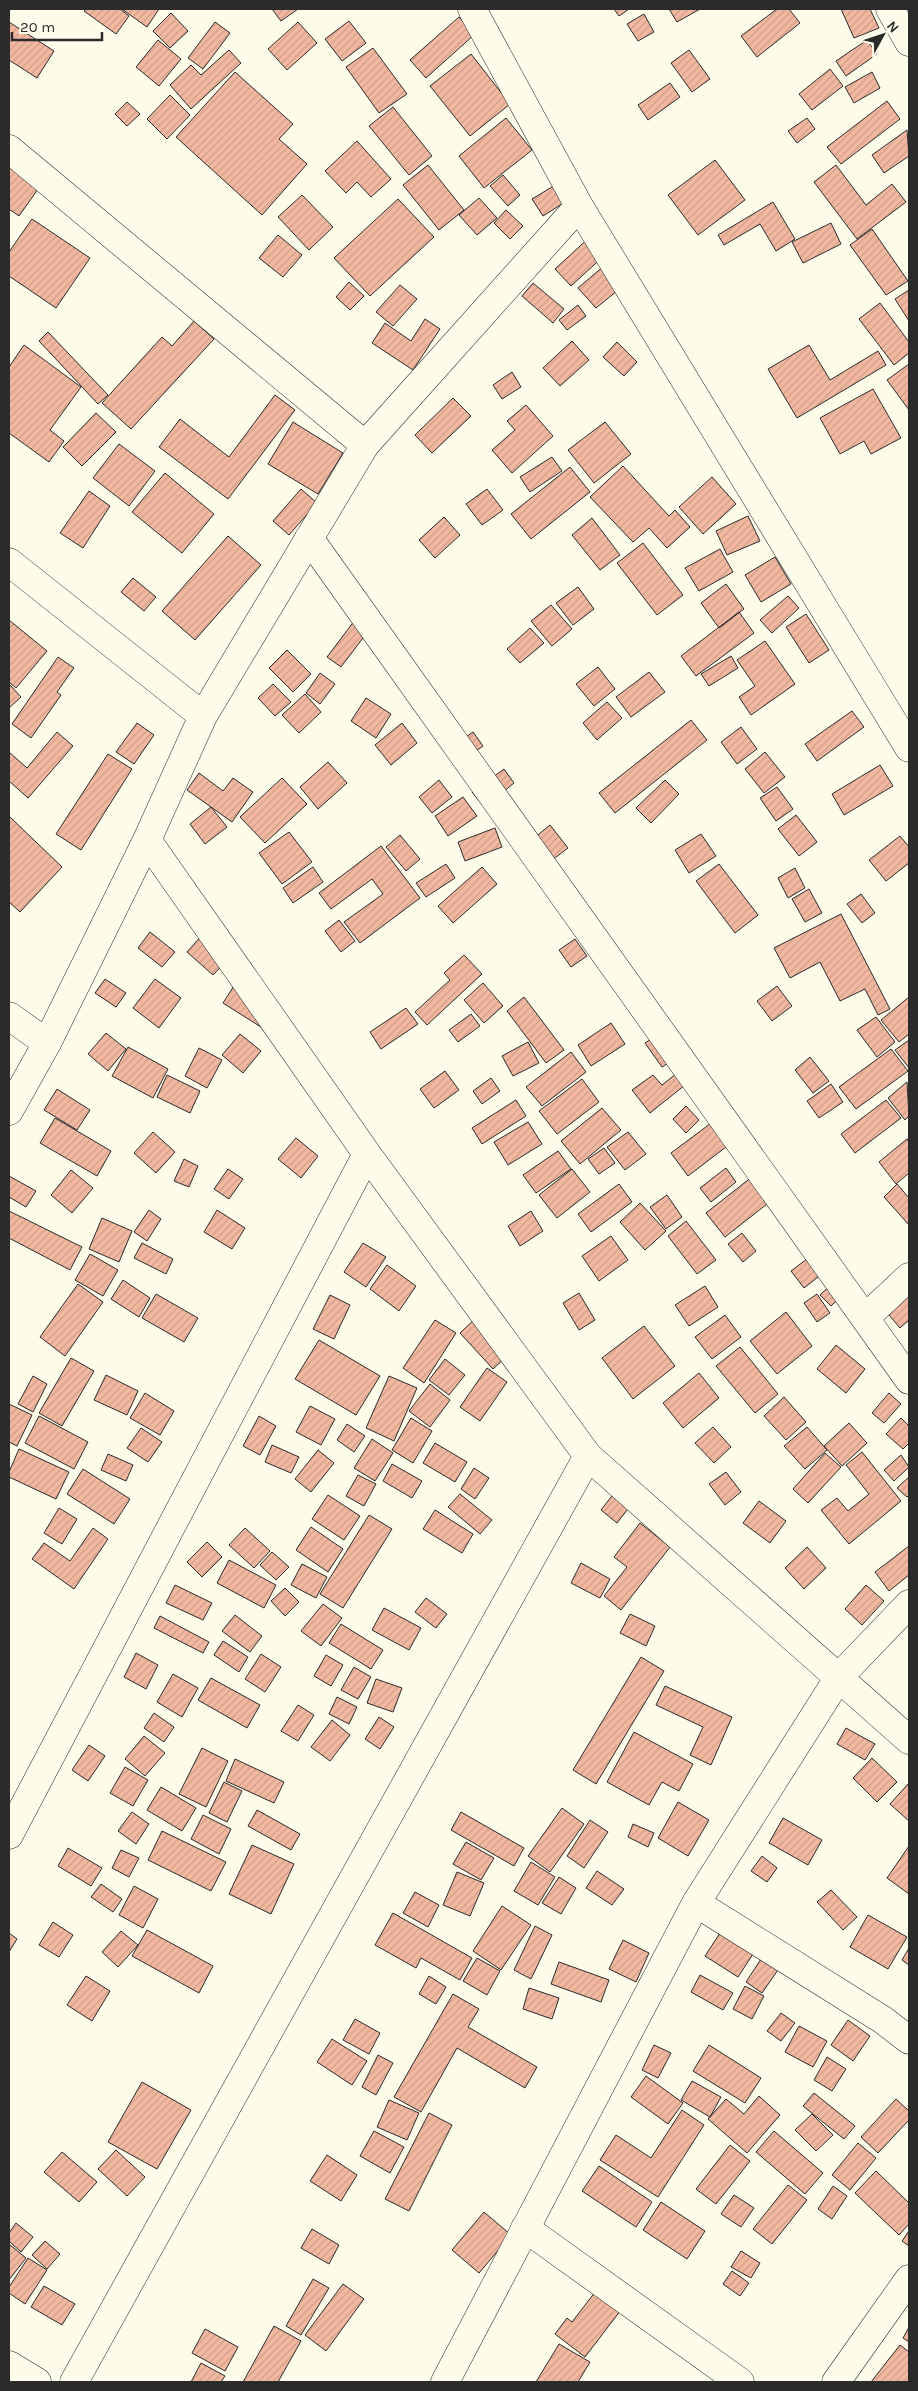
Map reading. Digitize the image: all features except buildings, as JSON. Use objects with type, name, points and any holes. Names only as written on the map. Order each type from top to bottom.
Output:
[{"type":"street","points":[[472,9],[579,206],[909,748]]},
{"type":"street","points":[[890,9],[909,42]]},
{"type":"street","points":[[9,149],[365,445]]},
{"type":"street","points":[[9,1111],[48,1043],[147,840],[203,716],[365,445],[579,206]]},
{"type":"street","points":[[309,538],[909,1380]]},
{"type":"street","points":[[9,562],[203,716]]},
{"type":"street","points":[[147,840],[367,1154],[588,1456],[909,1740]]},
{"type":"street","points":[[9,1016],[48,1043]]},
{"type":"street","points":[[9,1835],[367,1154]]},
{"type":"street","points":[[865,1318],[909,1278]]},
{"type":"street","points":[[74,2382],[588,1456]]},
{"type":"street","points":[[445,2382],[696,1903],[839,1677],[909,1604]]},
{"type":"street","points":[[696,1903],[883,2020],[909,2040]]},
{"type":"street","points":[[525,2228],[740,2382]]},
{"type":"street","points":[[836,2382],[909,2279]]}]
